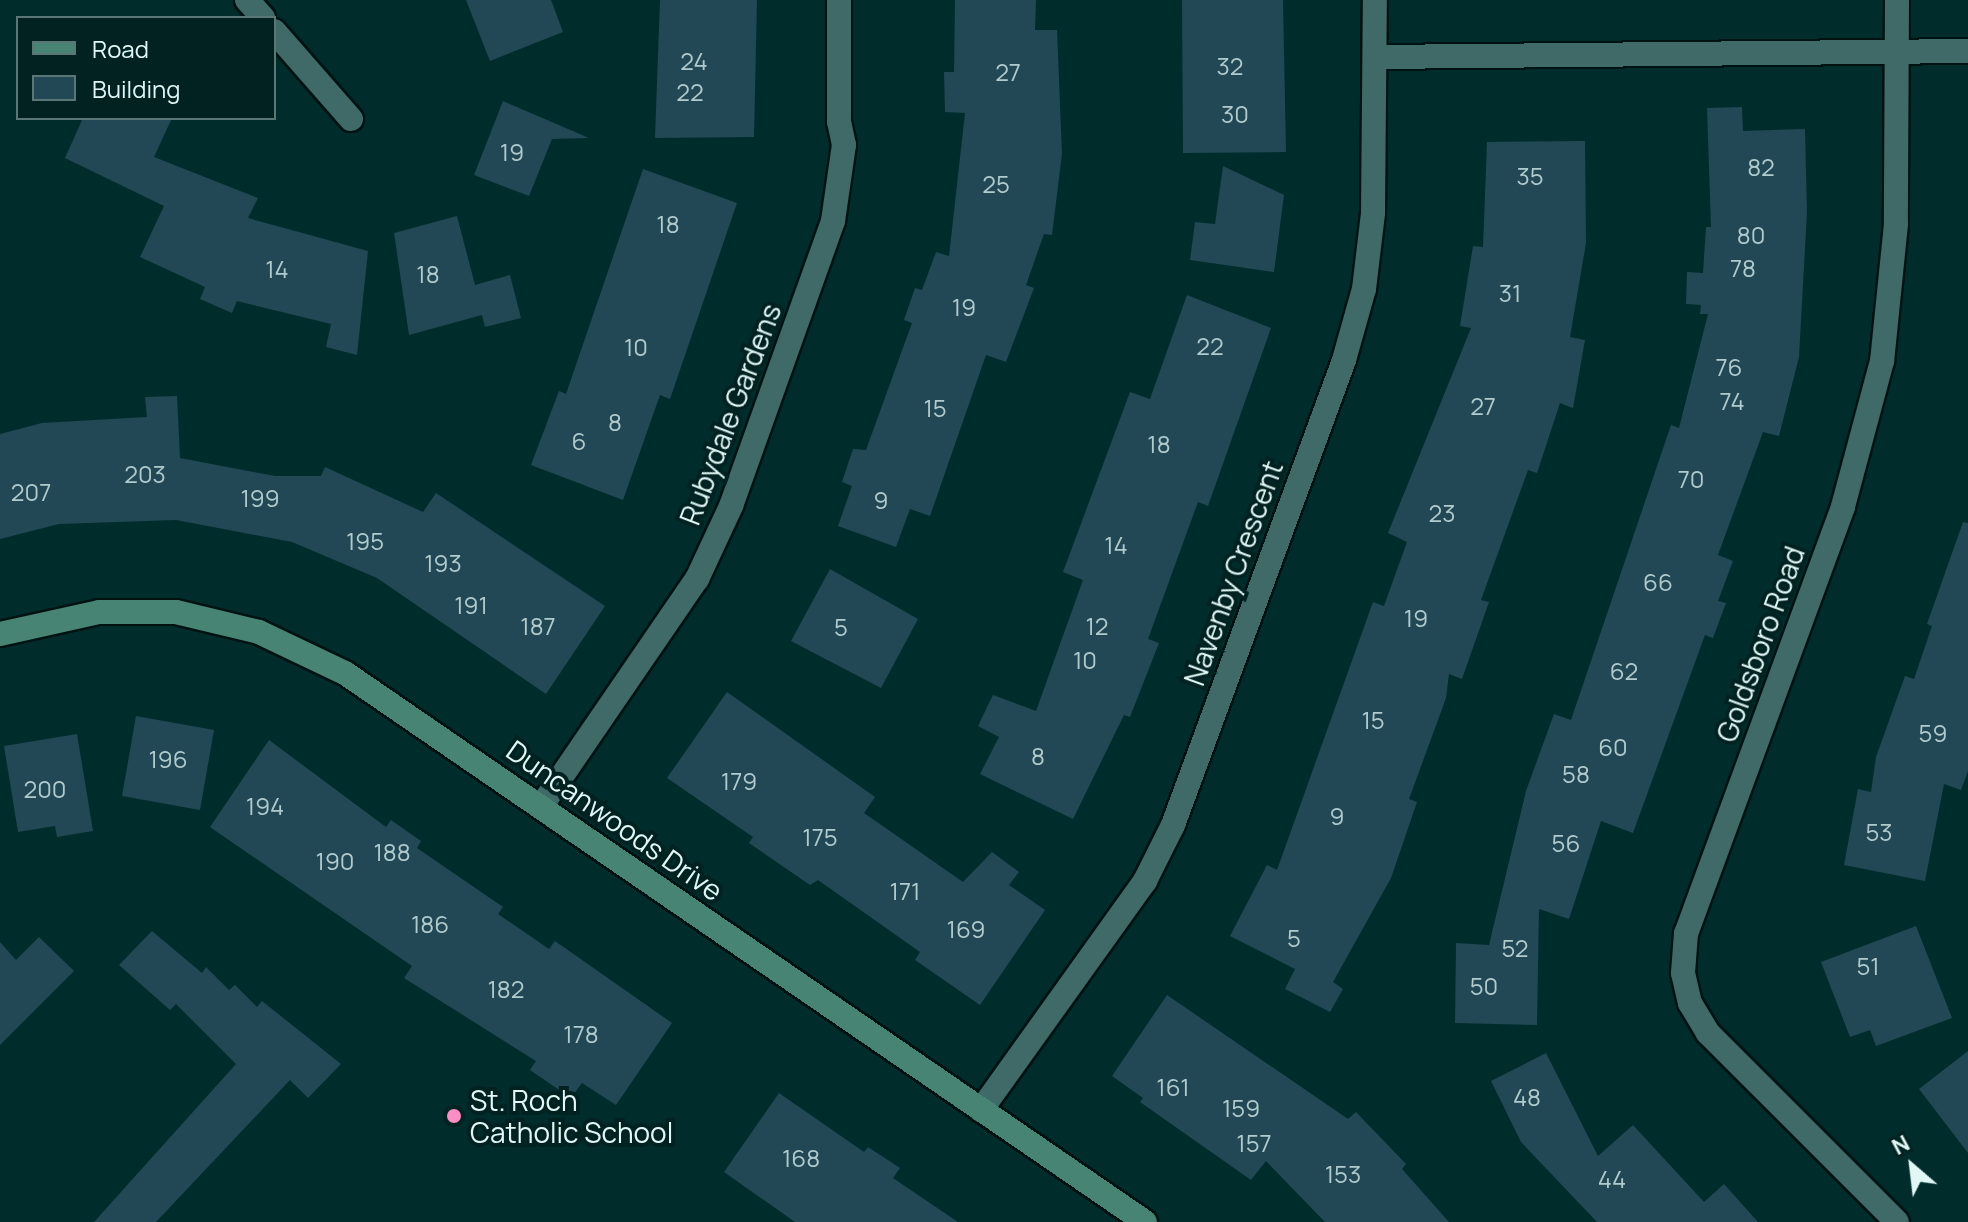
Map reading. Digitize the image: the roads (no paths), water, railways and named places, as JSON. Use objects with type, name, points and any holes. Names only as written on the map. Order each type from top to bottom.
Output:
[{"type":"street","points":[[247,0],[261,16]]},
{"type":"street","name":"Rubydale Gardens","points":[[542,805],[697,579],[731,506],[833,221],[844,145],[839,122],[839,0]]},
{"type":"street","name":"Navenby Crescent","points":[[981,1110],[1145,881],[1173,825],[1250,620],[1364,289],[1373,213],[1377,57],[1375,0]]},
{"type":"street","name":"Goldsboro Road","points":[[1897,0],[1894,273],[1872,404],[1843,507],[1686,933],[1683,973],[1690,1003],[1708,1033],[1897,1222]]},
{"type":"street","points":[[276,33],[351,119]]},
{"type":"street","points":[[1377,57],[1968,51]]},
{"type":"street","name":"Duncanwoods Drive","points":[[0,634],[99,612],[176,612],[259,632],[345,673],[542,805],[1145,1222]]},
{"type":"place","name":"St. Roch Catholic School","points":[[454,1116]]}]
